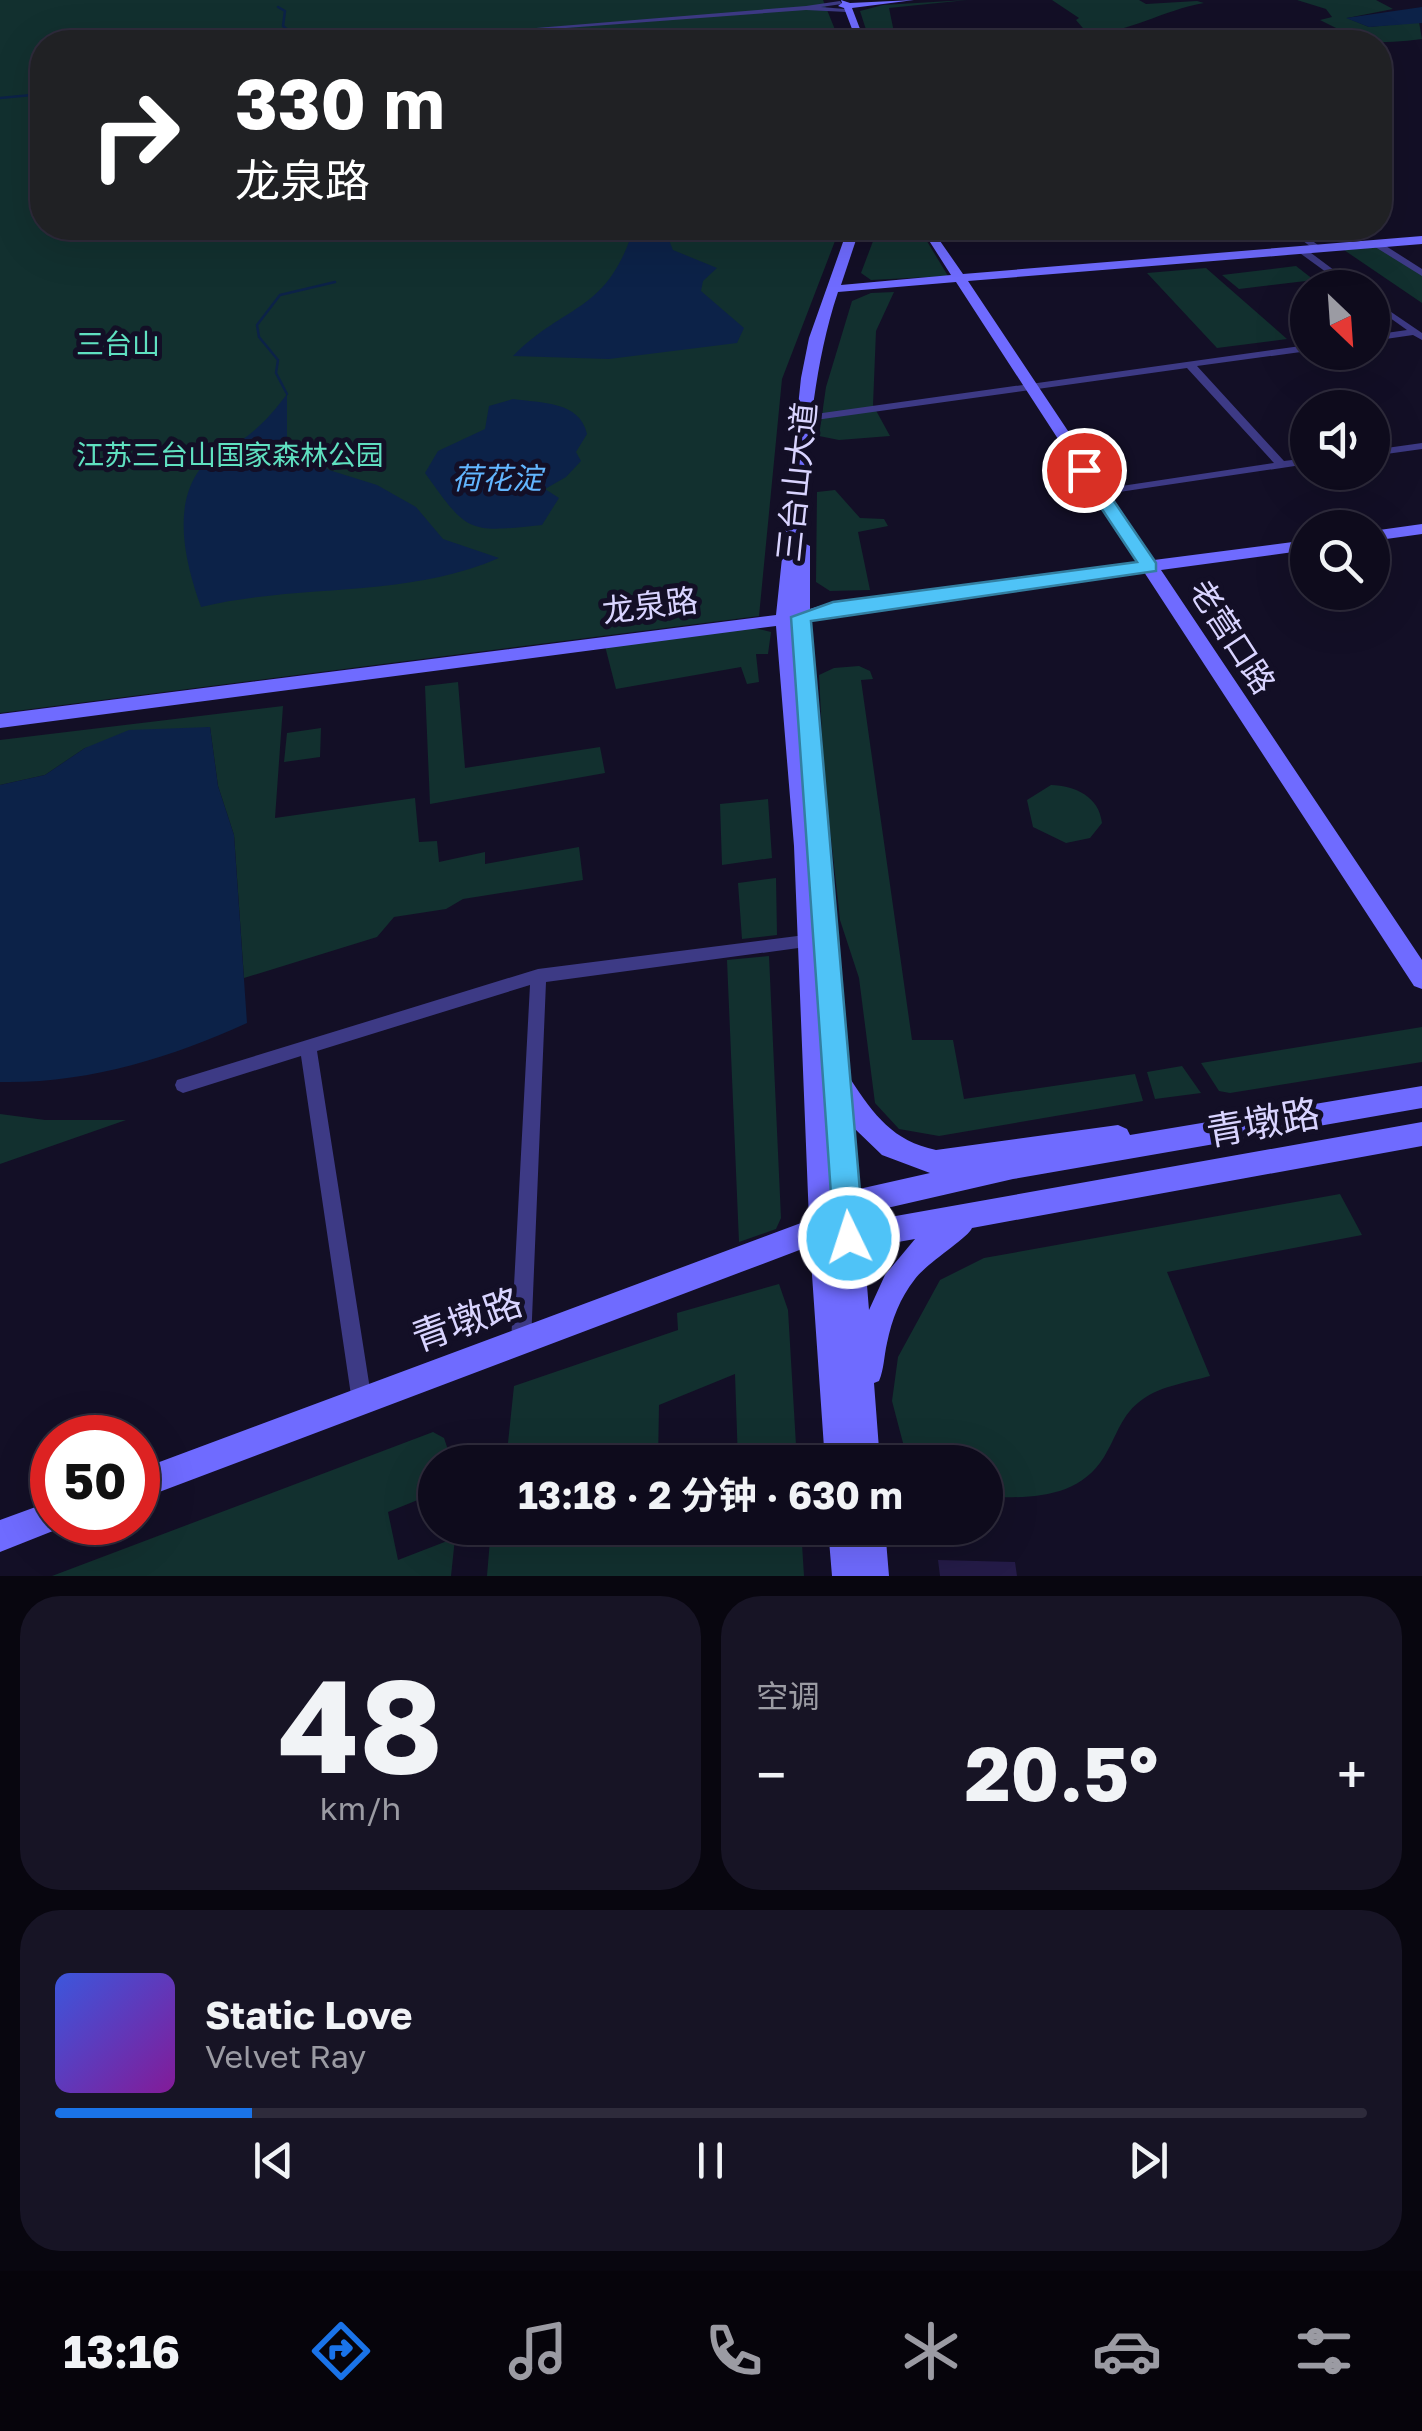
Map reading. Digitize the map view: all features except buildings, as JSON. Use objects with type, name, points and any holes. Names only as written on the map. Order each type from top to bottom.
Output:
[{"type":"main road","points":[[844,4],[892,0]]},
{"type":"main road","points":[[844,4],[910,0]]},
{"type":"main road","points":[[844,4],[854,30]]},
{"type":"main road","name":"三台山大道","points":[[838,290],[851,240]]},
{"type":"main road","name":"三台山大道","points":[[839,1445],[819,939],[792,618],[816,338],[860,240]]},
{"type":"main road","name":"老营口路","points":[[934,240],[1422,979]]},
{"type":"main road","points":[[838,290],[1422,240]]},
{"type":"main road","points":[[1390,533],[1422,529]]},
{"type":"main road","name":"龙泉路","points":[[0,721],[792,618],[833,608],[1290,547]]},
{"type":"main road","name":"三台山大道","points":[[819,939],[838,1078],[833,1225],[863,1445]]},
{"type":"main road","points":[[838,1078],[860,1119],[880,1143],[906,1158],[936,1162],[1110,1138],[1225,1131]]},
{"type":"main road","name":"青墩路","points":[[160,1477],[833,1225],[1013,1168],[1422,1097]]},
{"type":"main road","name":"青墩路","points":[[833,1225],[994,1212],[1422,1134]]},
{"type":"main road","points":[[866,1445],[871,1344],[881,1308],[921,1250],[940,1234],[994,1212]]},
{"type":"main road","points":[[0,1536],[30,1524]]},
{"type":"main road","points":[[845,1545],[848,1576]]},
{"type":"main road","points":[[871,1545],[873,1576]]},
{"type":"street","points":[[539,28],[844,4]]},
{"type":"street","points":[[1307,240],[1318,248]]},
{"type":"street","points":[[1376,243],[1422,273]]},
{"type":"street","points":[[1300,249],[1329,270]]},
{"type":"street","points":[[1390,314],[1419,334]]},
{"type":"street","points":[[1390,336],[1419,334]]},
{"type":"street","points":[[807,418],[1290,351]]},
{"type":"street","points":[[1191,366],[1281,464]]},
{"type":"street","points":[[1390,450],[1422,446]]},
{"type":"street","points":[[1099,492],[1290,463]]},
{"type":"street","points":[[183,1085],[372,1030],[474,992],[538,976],[819,939]]},
{"type":"street","points":[[521,1343],[538,976]]},
{"type":"street","points":[[308,1047],[362,1402]]},
{"type":"green space","name":"江苏三台山国家森林公园","points":[[0,0],[823,0],[835,30],[30,30],[30,240],[835,240],[782,379],[759,616],[0,713]]},
{"type":"green space","points":[[967,0],[889,8],[894,30],[866,30],[860,11],[883,5]]},
{"type":"green space","points":[[1052,0],[1204,3],[1118,30],[1085,30],[1076,20],[1079,18]]},
{"type":"green space","points":[[1297,0],[1376,0],[1393,9],[1347,18],[1369,27],[1419,22],[1422,39],[1392,41],[1392,30],[1328,30],[1336,28],[1320,20],[1332,17],[1326,9]]},
{"type":"green space","points":[[873,240],[926,240],[948,276],[871,280],[861,273]]},
{"type":"green space","points":[[1378,247],[1422,274],[1422,303],[1390,281],[1390,270],[1373,270],[1344,250]]},
{"type":"green space","points":[[1296,266],[1301,270],[1290,270],[1290,283],[1239,289],[1222,275]]},
{"type":"green space","points":[[1206,268],[1287,339],[1217,348],[1147,273]]},
{"type":"green space","points":[[894,292],[876,331],[873,405],[890,436],[839,440],[819,436],[826,387],[852,301],[871,293]]},
{"type":"green space","points":[[835,490],[860,518],[884,519],[888,526],[858,532],[870,590],[830,591],[816,582],[817,492]]},
{"type":"green space","points":[[750,627],[771,632],[768,654],[756,654],[759,682],[747,684],[741,667],[616,689],[605,646]]},
{"type":"green space","points":[[859,666],[870,671],[873,679],[861,680],[912,1040],[953,1040],[964,1099],[1135,1074],[1143,1101],[939,1136],[899,1129],[875,1103],[859,978],[840,920],[824,774],[819,675],[834,668]]},
{"type":"green space","points":[[458,682],[465,768],[600,747],[605,773],[430,804],[425,686]]},
{"type":"green space","points":[[283,706],[275,818],[415,798],[419,842],[437,841],[439,862],[485,852],[485,864],[579,847],[583,880],[463,899],[446,909],[394,917],[377,937],[244,978],[234,835],[218,786],[210,727],[85,748],[45,775],[0,785],[0,740]]},
{"type":"green space","points":[[321,728],[320,757],[284,762],[287,733]]},
{"type":"green space","points":[[1051,785],[1077,790],[1091,799],[1102,823],[1090,838],[1066,843],[1033,827],[1027,800]]},
{"type":"green space","points":[[768,799],[772,858],[722,865],[720,804]]},
{"type":"green space","points":[[776,878],[777,935],[742,939],[738,883]]},
{"type":"green space","points":[[769,956],[781,1218],[776,1229],[739,1242],[727,960]]},
{"type":"green space","points":[[1422,1027],[1422,1062],[1230,1093],[1219,1091],[1201,1063]]},
{"type":"green space","points":[[1182,1066],[1201,1093],[1155,1099],[1147,1072]]},
{"type":"green space","points":[[0,1114],[45,1120],[126,1120],[0,1164]]},
{"type":"green space","points":[[1340,1194],[1362,1235],[1167,1272],[1210,1376],[1143,1399],[1124,1418],[1093,1471],[1067,1488],[1036,1496],[1003,1497],[1003,1445],[904,1445],[892,1401],[898,1357],[940,1280],[984,1258]]},
{"type":"green space","points":[[779,1284],[788,1310],[796,1445],[737,1445],[735,1374],[659,1405],[658,1445],[508,1445],[514,1386],[678,1330],[677,1313]]},
{"type":"green space","points":[[433,1432],[444,1438],[446,1445],[418,1445],[418,1500],[388,1512],[398,1560],[437,1545],[454,1545],[451,1576],[52,1576],[134,1545],[160,1545],[160,1535]]},
{"type":"green space","points":[[490,1545],[802,1545],[804,1576],[487,1576]]},
{"type":"water","points":[[1422,7],[1422,23],[1369,27],[1346,18]]},
{"type":"water","points":[[629,240],[669,240],[673,250],[717,268],[703,281],[701,291],[744,328],[737,343],[609,359],[513,356],[598,292]]},
{"type":"water","points":[[287,394],[287,444],[329,470],[377,485],[416,507],[443,539],[499,558],[426,580],[201,607],[185,548],[185,506],[190,487],[215,454],[251,433]]},
{"type":"water","name":"荷花淀","points":[[513,399],[547,403],[576,415],[587,434],[576,452],[581,461],[566,477],[545,489],[559,498],[542,525],[483,528],[461,518],[425,473],[438,451],[485,429],[489,406]]},
{"type":"water","points":[[210,727],[218,786],[234,835],[247,1023],[127,1066],[64,1079],[0,1082],[0,785],[45,775],[85,748],[129,730]]},
{"type":"waterway","points":[[278,7],[285,11],[283,26],[288,30]]},
{"type":"waterway","points":[[0,98],[30,95]]},
{"type":"waterway","points":[[287,394],[276,373],[278,360],[259,337],[257,325],[280,295],[335,282]]},
{"type":"route","points":[[849,1238],[832,977],[801,617],[833,608],[1149,567],[1084,470]]},
{"type":"park label","name":"三台山","points":[[118,344]]}]
